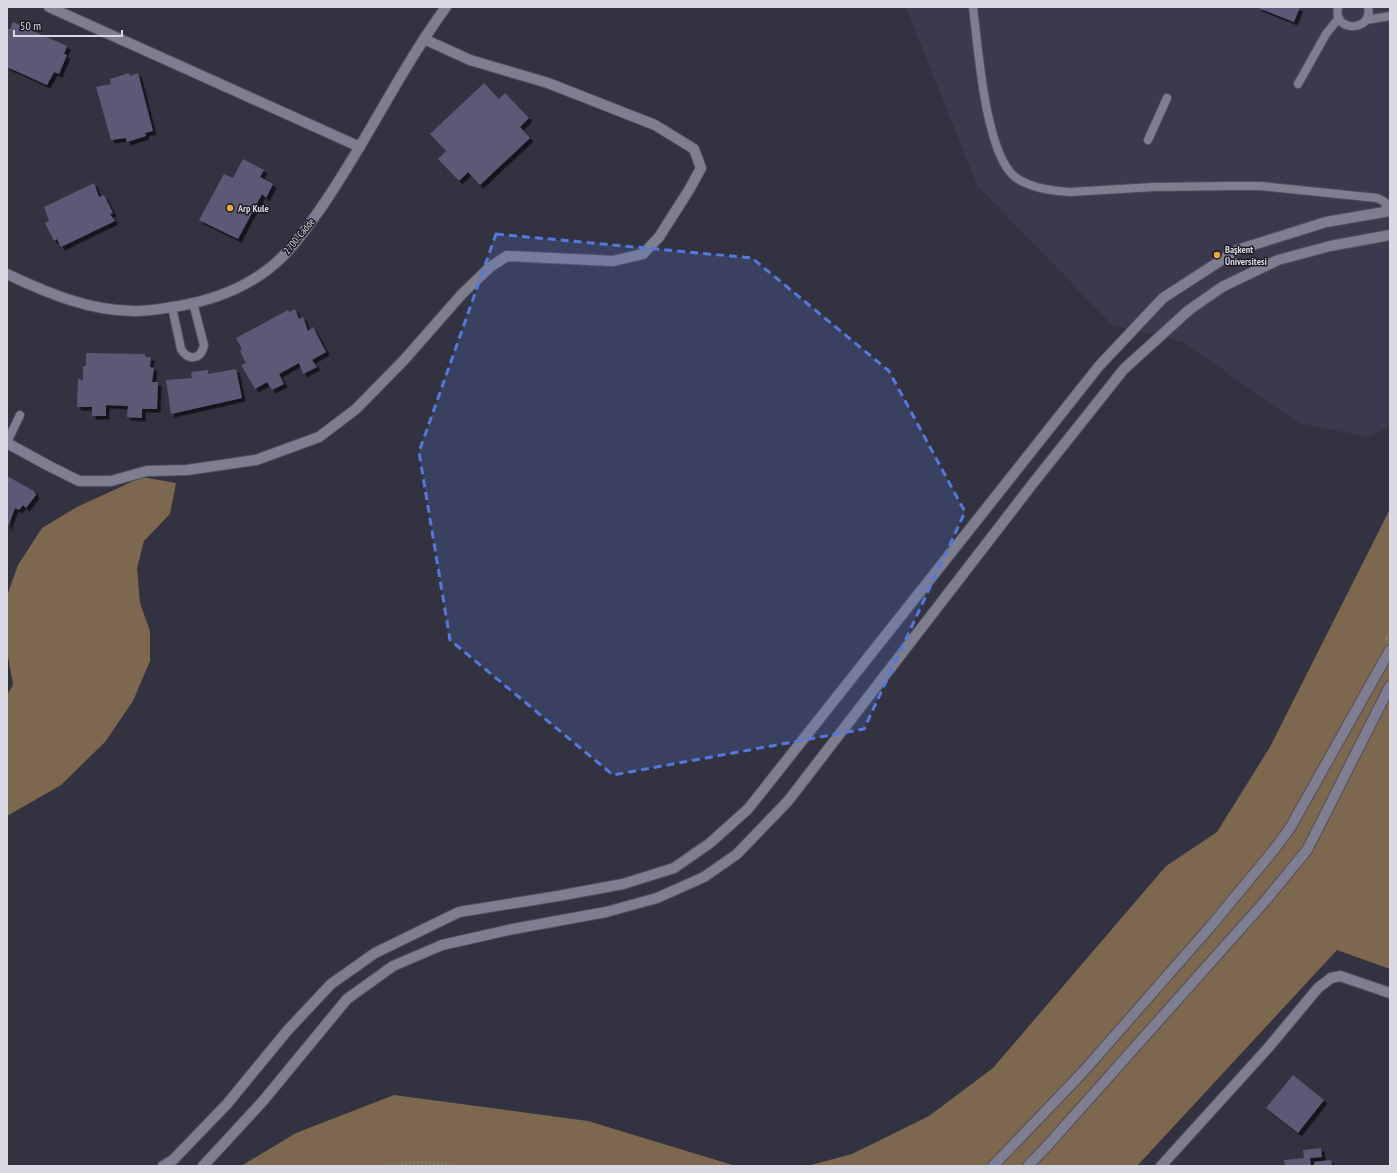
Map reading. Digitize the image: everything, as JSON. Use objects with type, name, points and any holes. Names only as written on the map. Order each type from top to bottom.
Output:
[{"type":"street","points":[[49,7],[360,147]]},
{"type":"street","name":"2700. Cadde","points":[[7,274],[78,302],[105,308],[136,311],[193,303],[241,286],[263,273],[287,252],[337,184],[424,39],[446,7]]},
{"type":"street","points":[[7,442],[79,481],[110,481],[147,471],[187,470],[256,460],[319,436],[356,409],[404,360],[462,294],[490,267],[507,256],[613,261],[643,254],[659,237],[701,168],[694,149],[655,125],[548,84],[470,60],[424,39]]},
{"type":"street","points":[[162,1166],[173,1160],[227,1104],[287,1031],[331,984],[375,953],[459,912],[623,884],[674,868],[710,843],[748,809],[1099,366],[1163,298],[1237,250],[1326,222],[1388,211]]},
{"type":"street","points":[[203,1166],[263,1101],[348,999],[394,966],[442,945],[513,929],[606,912],[657,898],[704,877],[737,854],[788,801],[1034,482],[1124,369],[1190,310],[1222,287],[1278,260],[1330,246],[1390,235]]},
{"type":"street","points":[[993,1166],[1083,1072],[1210,927],[1273,851],[1290,828],[1386,648]]},
{"type":"street","points":[[1028,1166],[1261,906],[1307,850],[1390,686]]},
{"type":"street","points":[[1161,1166],[1268,1048],[1318,988],[1331,978],[1340,976],[1390,993]]},
{"type":"lane","points":[[973,7],[983,86],[991,128],[999,153],[1006,166],[1016,178],[1049,190],[1070,192],[1197,186],[1261,186],[1377,198],[1384,202],[1388,211]]},
{"type":"lane","points":[[1338,7],[1339,18],[1343,23],[1353,27],[1358,26],[1366,20],[1390,16]]},
{"type":"lane","points":[[1366,20],[1368,15],[1368,7]]},
{"type":"lane","points":[[1298,84],[1326,34],[1339,18]]},
{"type":"lane","points":[[1148,140],[1167,98]]},
{"type":"lane","points":[[172,307],[180,349],[183,354],[188,357],[194,357],[203,351],[204,345],[193,303]]},
{"type":"lane","points":[[7,442],[20,415]]},
{"type":"path","points":[[1386,648],[1390,633]]},
{"type":"path","points":[[390,1166],[398,1164],[433,1162],[454,1166]]},
{"type":"highlighted area","points":[[496,234],[752,258],[889,371],[965,512],[864,729],[613,775],[450,640],[419,452]]},
{"type":"shaded area","name":"Başkent Üniversitesi","points":[[906,7],[1390,7],[1390,427],[1368,437],[1299,423],[1183,342],[1112,325],[977,185]]},
{"type":"shaded area","points":[[142,477],[176,483],[170,514],[144,541],[137,568],[140,603],[150,631],[150,661],[133,701],[105,742],[61,785],[7,816],[7,695],[13,685],[7,651],[7,596],[18,565],[42,528],[77,507]]},
{"type":"shaded area","points":[[1390,509],[1390,969],[1337,950],[1137,1166],[807,1166],[852,1154],[929,1116],[993,1068],[1166,866],[1217,832],[1270,747]]},
{"type":"shaded area","points":[[394,1095],[588,1121],[736,1166],[241,1166],[296,1133]]},
{"type":"building","points":[[1256,7],[1300,7],[1294,22]]},
{"type":"building","points":[[13,22],[67,46],[64,54],[67,55],[59,74],[54,72],[47,85],[7,67],[7,29],[10,29]]},
{"type":"building","points":[[129,73],[130,76],[138,73],[153,131],[145,133],[146,136],[127,142],[126,138],[111,140],[96,87],[111,84],[110,79]]},
{"type":"building","points":[[484,83],[499,99],[505,93],[529,118],[520,127],[530,138],[480,185],[468,172],[459,181],[438,159],[446,151],[430,134]]},
{"type":"building","name":"Arp Kule","points":[[243,159],[264,170],[260,177],[273,184],[266,198],[262,194],[238,239],[199,220],[224,174],[233,178]]},
{"type":"building","points":[[94,183],[99,197],[104,195],[113,213],[110,214],[115,221],[61,247],[57,239],[54,241],[45,223],[49,221],[44,207]]},
{"type":"building","points":[[295,309],[299,319],[303,317],[308,331],[313,327],[326,352],[312,360],[317,367],[303,374],[299,363],[279,374],[284,384],[272,390],[267,382],[255,389],[241,365],[246,363],[240,351],[242,349],[236,338],[288,310],[289,312]]},
{"type":"building","points":[[86,353],[145,354],[145,357],[151,357],[150,367],[154,368],[152,382],[158,382],[157,409],[142,409],[142,418],[127,417],[128,406],[106,405],[106,416],[92,416],[92,407],[77,407],[78,379],[83,380],[83,366],[86,366]]},
{"type":"building","points":[[236,369],[242,398],[171,414],[166,380],[192,378],[191,372],[208,370],[208,374]]},
{"type":"building","points":[[7,476],[34,491],[36,495],[26,508],[23,505],[19,510],[15,508],[7,527]]},
{"type":"building","points":[[1293,1075],[1324,1100],[1298,1133],[1266,1108]]},
{"type":"building","points":[[1321,1148],[1322,1157],[1310,1158],[1311,1166],[1285,1166],[1284,1160],[1304,1158],[1303,1150]]},
{"type":"building","points":[[1331,1160],[1332,1166],[1314,1166],[1314,1162]]},
{"type":"place","name":"Arp Kule","points":[[230,208]]},
{"type":"place","name":"Başkent Üniversitesi","points":[[1217,255]]}]
